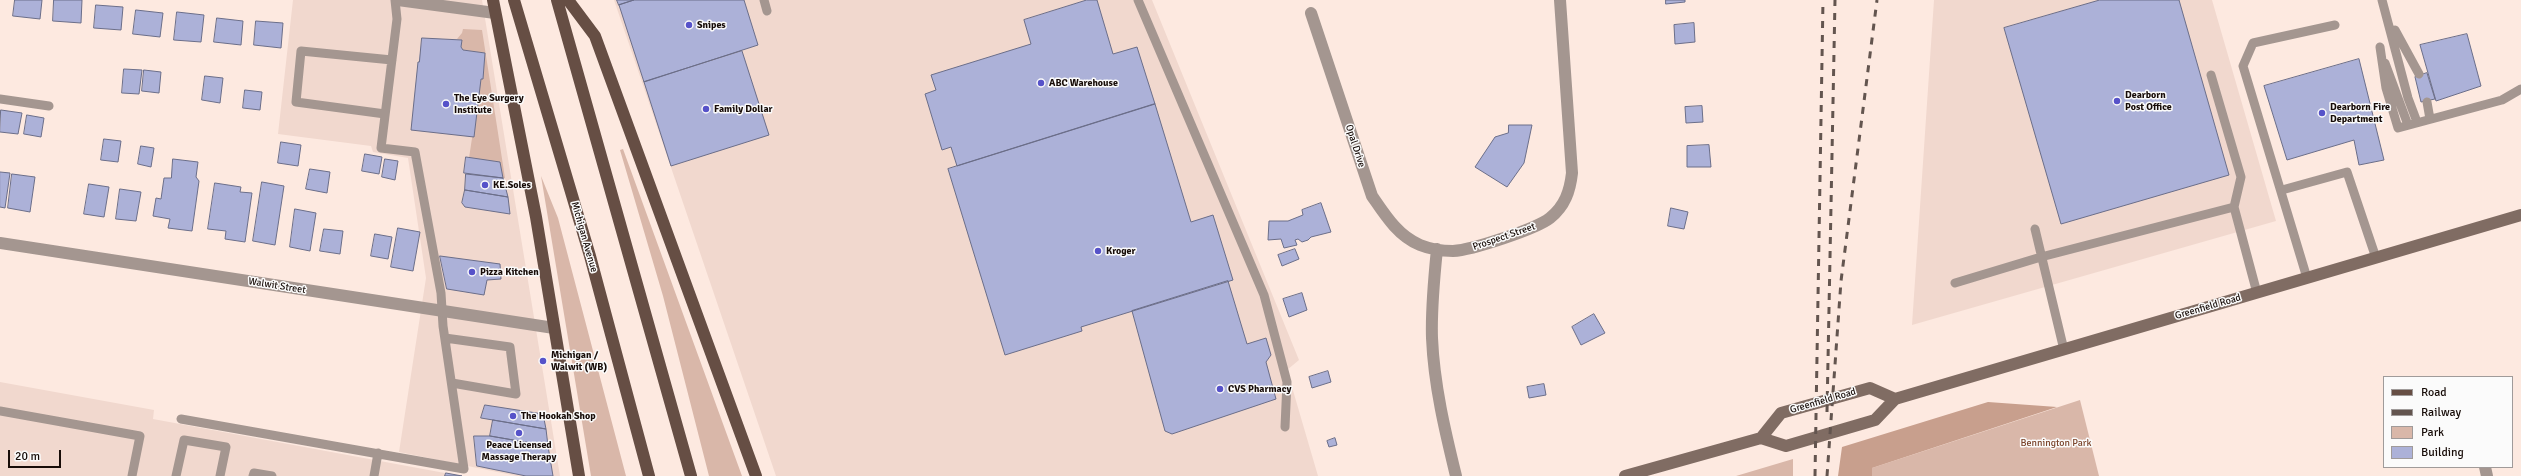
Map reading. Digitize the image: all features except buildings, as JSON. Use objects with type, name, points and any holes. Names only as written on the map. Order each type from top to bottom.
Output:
[{"type":"main road","points":[[493,0],[536,217],[579,476]]},
{"type":"main road","name":"Michigan Avenue","points":[[514,0],[590,256],[649,476]]},
{"type":"main road","points":[[557,0],[691,476]]},
{"type":"main road","points":[[568,0],[595,36],[756,476]]},
{"type":"main road","name":"Greenfield Road","points":[[1761,438],[1781,413],[1789,410],[1870,388],[1895,399],[2521,215]]},
{"type":"main road","points":[[1625,476],[1761,438],[1786,446],[1875,420],[1895,399]]},
{"type":"street","points":[[396,0],[444,3],[495,13]]},
{"type":"street","name":"Prospect Street","points":[[1436,249],[1469,249],[1541,224],[1555,214],[1566,199],[1571,187],[1572,173],[1560,0]]},
{"type":"street","name":"Opal Drive","points":[[1311,13],[1372,196],[1389,220],[1406,238],[1436,249]]},
{"type":"street","name":"Walwit Street","points":[[0,243],[554,328]]},
{"type":"street","points":[[1436,249],[1432,306],[1434,361],[1444,428],[1456,476]]},
{"type":"lane","points":[[181,419],[378,453],[464,470],[445,338],[443,311],[415,152],[382,148],[397,19],[396,0]]},
{"type":"lane","points":[[764,0],[767,12]]},
{"type":"lane","points":[[1138,0],[1264,295],[1287,382],[1285,427]]},
{"type":"lane","points":[[2382,2],[2404,49],[2416,65],[2419,74]]},
{"type":"lane","points":[[2382,2],[2408,98],[2418,122]]},
{"type":"lane","points":[[2307,278],[2282,190],[2243,66],[2253,43],[2335,25]]},
{"type":"lane","points":[[385,114],[296,102],[301,51],[392,60]]},
{"type":"lane","points":[[2381,52],[2386,88],[2398,128],[2430,118],[2502,100],[2521,89]]},
{"type":"lane","points":[[2211,75],[2241,176],[2234,207],[2257,293]]},
{"type":"lane","points":[[0,99],[48,106]]},
{"type":"lane","points":[[2427,102],[2430,118]]},
{"type":"lane","points":[[2282,190],[2347,172],[2376,258]]},
{"type":"lane","points":[[1955,283],[2041,257],[2234,207]]},
{"type":"lane","points":[[2035,229],[2064,350]]},
{"type":"lane","points":[[445,338],[510,347],[516,394],[452,383]]},
{"type":"lane","points":[[0,411],[140,436],[132,476]]},
{"type":"lane","points":[[176,476],[184,440],[226,447],[220,476]]},
{"type":"lane","points":[[374,476],[378,453]]},
{"type":"lane","points":[[253,476],[254,473],[272,476]]},
{"type":"shaded area","points":[[293,0],[482,0],[560,476],[517,476],[399,452],[426,278],[408,158],[373,152],[371,146],[278,134]]},
{"type":"shaded area","points":[[614,0],[1152,0],[1299,360],[1287,370],[1318,476],[776,476]]},
{"type":"shaded area","points":[[1934,0],[2212,0],[2276,221],[1912,325]]},
{"type":"shaded area","points":[[0,382],[154,410],[153,419],[461,476],[0,476]]},
{"type":"shaded area","points":[[1988,402],[2057,407],[1872,468],[1872,476],[1838,476],[1842,447]]},
{"type":"green space","points":[[463,29],[482,30],[505,178],[503,178],[500,162],[469,158],[481,79],[483,79],[485,53],[463,50],[461,47],[462,40],[457,39],[462,33]]},
{"type":"green space","points":[[623,149],[742,476],[709,476],[663,296],[620,150]]},
{"type":"green space","points":[[541,176],[558,218],[626,476],[591,476]]},
{"type":"green space","name":"Bennington Park","points":[[2080,400],[2099,476],[1872,476],[1872,468]]},
{"type":"green space","points":[[1793,459],[1793,476],[1736,476]]},
{"type":"railway","points":[[1815,476],[1823,0]]},
{"type":"railway","points":[[1827,412],[1835,0]]},
{"type":"railway","points":[[1827,476],[1841,281],[1877,0]]},
{"type":"place","name":"Snipes","points":[[689,25]]},
{"type":"place","name":"ABC Warehouse","points":[[1041,83]]},
{"type":"place","name":"Dearborn Post Office","points":[[2117,101]]},
{"type":"place","name":"The Eye Surgery Institute","points":[[446,104]]},
{"type":"place","name":"Family Dollar","points":[[706,109]]},
{"type":"place","name":"Dearborn Fire Department","points":[[2322,113]]},
{"type":"place","name":"KE.Soles","points":[[485,185]]},
{"type":"place","name":"Kroger","points":[[1098,251]]},
{"type":"place","name":"Pizza Kitchen","points":[[472,272]]},
{"type":"place","name":"Michigan / Walwit (WB)","points":[[543,361]]},
{"type":"place","name":"CVS Pharmacy","points":[[1220,389]]},
{"type":"place","name":"The Hookah Shop","points":[[513,416]]},
{"type":"place","name":"Peace Licensed Massage Therapy","points":[[519,433]]}]
